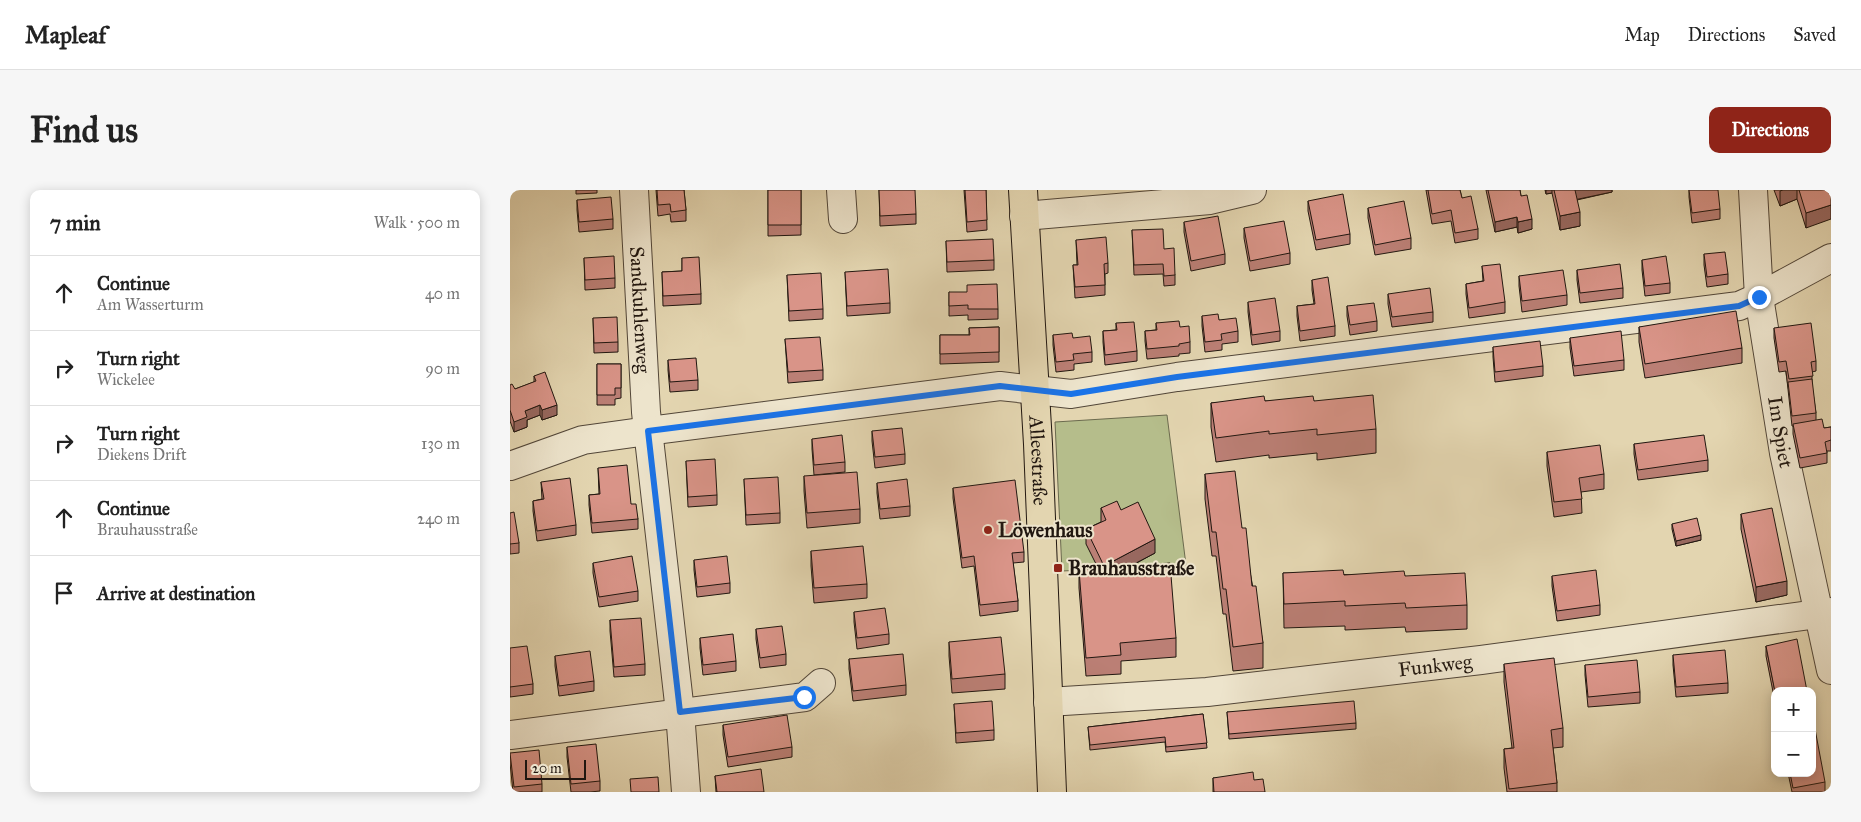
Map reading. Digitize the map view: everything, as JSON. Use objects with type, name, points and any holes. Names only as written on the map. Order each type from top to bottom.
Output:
[{"type":"main road","name":"Alleestraße","points":[[1024,203],[1035,390],[1052,792]]},
{"type":"street","name":"Sandkuhlenweg","points":[[634,190],[648,431],[680,712],[686,792]]},
{"type":"street","points":[[841,190],[843,219]]},
{"type":"street","points":[[1024,203],[1210,200],[1252,190]]},
{"type":"street","name":"Im Spiet","points":[[1753,190],[1759,297],[1784,453],[1826,613],[1831,670]]},
{"type":"street","points":[[510,466],[583,440],[648,431],[1000,386],[1071,394],[1177,377],[1739,306],[1831,258]]},
{"type":"street","name":"Funkweg","points":[[1048,702],[1207,692],[1481,660],[1826,613]]},
{"type":"street","points":[[510,735],[804,697],[821,683]]},
{"type":"green space","points":[[1167,415],[1186,565],[1062,571],[1055,422]]},
{"type":"building","points":[[657,190],[684,190],[686,210],[671,212],[670,204],[658,205]]},
{"type":"building","points":[[768,190],[801,190],[801,225],[768,225]]},
{"type":"building","points":[[879,190],[915,190],[916,214],[880,216]]},
{"type":"building","points":[[965,190],[986,190],[987,220],[967,222]]},
{"type":"building","points":[[1428,190],[1460,190],[1462,198],[1471,196],[1478,229],[1455,233],[1451,210],[1432,214]]},
{"type":"building","points":[[1488,190],[1520,190],[1521,196],[1527,195],[1532,219],[1518,222],[1517,217],[1495,222]]},
{"type":"building","points":[[1554,190],[1575,190],[1580,212],[1560,216]]},
{"type":"building","points":[[1689,190],[1718,190],[1720,209],[1692,213]]},
{"type":"building","points":[[1799,190],[1831,190],[1831,205],[1806,213]]},
{"type":"building","points":[[1343,194],[1350,234],[1316,240],[1308,201]]},
{"type":"building","points":[[611,197],[613,219],[579,222],[577,200]]},
{"type":"building","points":[[1404,201],[1411,238],[1375,245],[1368,208]]},
{"type":"building","points":[[1218,216],[1225,254],[1191,261],[1184,222]]},
{"type":"building","points":[[1284,221],[1290,253],[1250,261],[1244,228]]},
{"type":"building","points":[[1163,229],[1164,249],[1174,248],[1175,275],[1164,276],[1163,264],[1134,265],[1132,230]]},
{"type":"building","points":[[1106,237],[1108,263],[1104,264],[1105,285],[1075,287],[1073,265],[1078,265],[1076,240]]},
{"type":"building","points":[[993,239],[994,260],[947,262],[946,241]]},
{"type":"building","points":[[1725,252],[1728,274],[1707,277],[1704,254]]},
{"type":"building","points":[[614,256],[615,278],[585,280],[584,258]]},
{"type":"building","points":[[1666,256],[1670,283],[1645,286],[1642,260]]},
{"type":"building","points":[[699,257],[701,294],[663,296],[662,272],[682,271],[682,258]]},
{"type":"building","points":[[1500,264],[1505,302],[1469,308],[1466,284],[1484,281],[1482,266]]},
{"type":"building","points":[[1620,264],[1623,288],[1580,293],[1577,270]]},
{"type":"building","points":[[888,269],[890,303],[847,306],[845,272]]},
{"type":"building","points":[[1563,270],[1567,295],[1522,301],[1519,276]]},
{"type":"building","points":[[821,273],[823,309],[789,311],[787,275]]},
{"type":"building","points":[[1328,277],[1335,326],[1300,331],[1297,306],[1315,304],[1312,280]]},
{"type":"building","points":[[997,284],[998,309],[968,309],[968,305],[949,306],[949,292],[967,292],[967,285]]},
{"type":"building","points":[[1430,288],[1433,312],[1392,317],[1388,294]]},
{"type":"building","points":[[1275,298],[1280,331],[1252,335],[1248,302]]},
{"type":"building","points":[[1374,303],[1377,321],[1350,325],[1347,306]]},
{"type":"building","points":[[1736,311],[1742,348],[1645,364],[1639,327]]},
{"type":"building","points":[[1218,314],[1219,320],[1236,318],[1238,331],[1221,334],[1222,340],[1205,342],[1202,316]]},
{"type":"building","points":[[617,317],[618,342],[594,343],[593,318]]},
{"type":"building","points":[[1179,321],[1180,327],[1189,326],[1190,342],[1179,344],[1179,346],[1147,349],[1145,331],[1157,330],[1156,323]]},
{"type":"building","points":[[1134,322],[1137,351],[1105,355],[1103,331],[1117,330],[1116,323]]},
{"type":"building","points":[[1811,323],[1816,361],[1811,362],[1813,376],[1789,379],[1786,361],[1779,362],[1774,328]]},
{"type":"building","points":[[999,327],[999,352],[940,354],[940,335],[970,335],[969,328]]},
{"type":"building","points":[[1621,331],[1624,360],[1574,366],[1570,338]]},
{"type":"building","points":[[1072,333],[1073,338],[1090,336],[1092,352],[1073,354],[1074,360],[1056,362],[1053,335]]},
{"type":"building","points":[[820,337],[823,370],[788,372],[785,339]]},
{"type":"building","points":[[1540,341],[1543,366],[1495,372],[1493,347]]},
{"type":"building","points":[[696,358],[698,380],[670,382],[668,360]]},
{"type":"building","points":[[597,364],[621,364],[621,388],[615,388],[615,395],[597,395]]},
{"type":"building","points":[[545,372],[557,405],[542,410],[540,405],[525,411],[527,417],[514,422],[510,410],[510,385],[512,384],[515,389],[536,381],[534,376]]},
{"type":"building","points":[[1812,379],[1816,413],[1792,416],[1788,382]]},
{"type":"building","points":[[1373,395],[1376,429],[1317,435],[1317,429],[1269,434],[1269,431],[1216,438],[1211,403],[1264,396],[1265,401],[1313,396],[1314,401]]},
{"type":"building","points":[[1822,419],[1824,428],[1831,427],[1831,440],[1825,442],[1827,453],[1800,458],[1793,424]]},
{"type":"building","points":[[902,428],[905,454],[875,457],[872,431]]},
{"type":"building","points":[[842,435],[845,462],[814,465],[812,439]]},
{"type":"building","points":[[1704,435],[1708,460],[1638,470],[1634,444]]},
{"type":"building","points":[[1600,445],[1604,474],[1579,478],[1582,499],[1554,502],[1547,452]]},
{"type":"building","points":[[715,459],[717,495],[688,497],[686,461]]},
{"type":"building","points":[[627,465],[631,504],[636,504],[638,519],[592,523],[589,495],[600,494],[598,468]]},
{"type":"building","points":[[1235,471],[1242,528],[1246,528],[1252,586],[1256,586],[1263,643],[1233,647],[1226,589],[1223,589],[1216,532],[1212,532],[1205,474]]},
{"type":"building","points":[[857,472],[860,509],[807,513],[804,476]]},
{"type":"building","points":[[778,477],[780,513],[746,515],[744,479]]},
{"type":"building","points":[[570,478],[576,525],[537,531],[533,501],[544,499],[541,482]]},
{"type":"building","points":[[907,479],[910,506],[880,509],[877,483]]},
{"type":"building","name":"Löwenhaus","points":[[1015,480],[1024,552],[1012,553],[1018,601],[980,605],[974,556],[962,558],[953,488]]},
{"type":"building","points":[[1117,501],[1121,510],[1138,502],[1155,539],[1104,566],[1086,529],[1106,520],[1101,508]]},
{"type":"building","points":[[1772,508],[1787,581],[1756,587],[1741,514]]},
{"type":"building","points":[[514,512],[519,543],[510,544],[510,513]]},
{"type":"building","points":[[1697,518],[1701,535],[1676,541],[1672,524]]},
{"type":"building","points":[[863,546],[867,584],[814,588],[811,551]]},
{"type":"building","points":[[632,556],[638,591],[599,597],[593,563]]},
{"type":"building","points":[[727,556],[730,583],[697,587],[694,560]]},
{"type":"building","points":[[1170,563],[1176,638],[1120,643],[1121,655],[1086,658],[1079,570]]},
{"type":"building","points":[[1343,570],[1344,575],[1404,571],[1405,576],[1465,573],[1467,605],[1406,608],[1405,603],[1345,606],[1345,601],[1284,604],[1283,573]]},
{"type":"building","points":[[1596,570],[1600,605],[1557,611],[1552,576]]},
{"type":"building","points":[[885,608],[889,634],[857,638],[854,612]]},
{"type":"building","points":[[641,618],[645,664],[614,667],[610,620]]},
{"type":"building","points":[[782,626],[786,654],[760,658],[756,629]]},
{"type":"building","points":[[733,634],[736,661],[703,665],[700,638]]},
{"type":"building","points":[[1001,637],[1005,674],[952,679],[949,642]]},
{"type":"building","points":[[1797,639],[1806,687],[1774,687],[1766,646]]},
{"type":"building","points":[[527,646],[533,684],[510,687],[510,648]]},
{"type":"building","points":[[1725,650],[1728,683],[1676,687],[1673,655]]},
{"type":"building","points":[[590,651],[594,681],[559,686],[555,656]]},
{"type":"building","points":[[903,654],[906,685],[853,691],[849,659]]},
{"type":"building","points":[[1554,658],[1563,728],[1551,730],[1557,783],[1509,789],[1504,749],[1514,748],[1504,664]]},
{"type":"building","points":[[1637,660],[1640,692],[1588,697],[1585,665]]},
{"type":"building","points":[[992,701],[994,730],[956,733],[954,704]]},
{"type":"building","points":[[1354,701],[1356,723],[1229,734],[1227,712]]},
{"type":"building","points":[[1203,714],[1207,743],[1166,747],[1165,737],[1090,745],[1088,727]]},
{"type":"building","points":[[787,715],[792,747],[728,757],[723,725]]},
{"type":"building","points":[[1816,734],[1825,782],[1793,788],[1791,777],[1816,777]]},
{"type":"building","points":[[596,744],[600,781],[571,784],[567,747]]},
{"type":"building","points":[[539,750],[542,784],[514,787],[510,753]]},
{"type":"building","points":[[761,769],[764,792],[717,792],[715,776]]},
{"type":"building","points":[[1253,772],[1254,780],[1263,779],[1265,792],[1214,792],[1213,778]]},
{"type":"building","points":[[658,777],[659,792],[631,792],[630,779]]},
{"type":"place","name":"Löwenhaus","points":[[988,530]]},
{"type":"place","name":"Brauhausstraße","points":[[1058,568]]},
{"type":"route","points":[[804,697],[680,712],[654,466],[648,431],[1000,386],[1071,394],[1177,377],[1739,306],[1759,297]]}]
